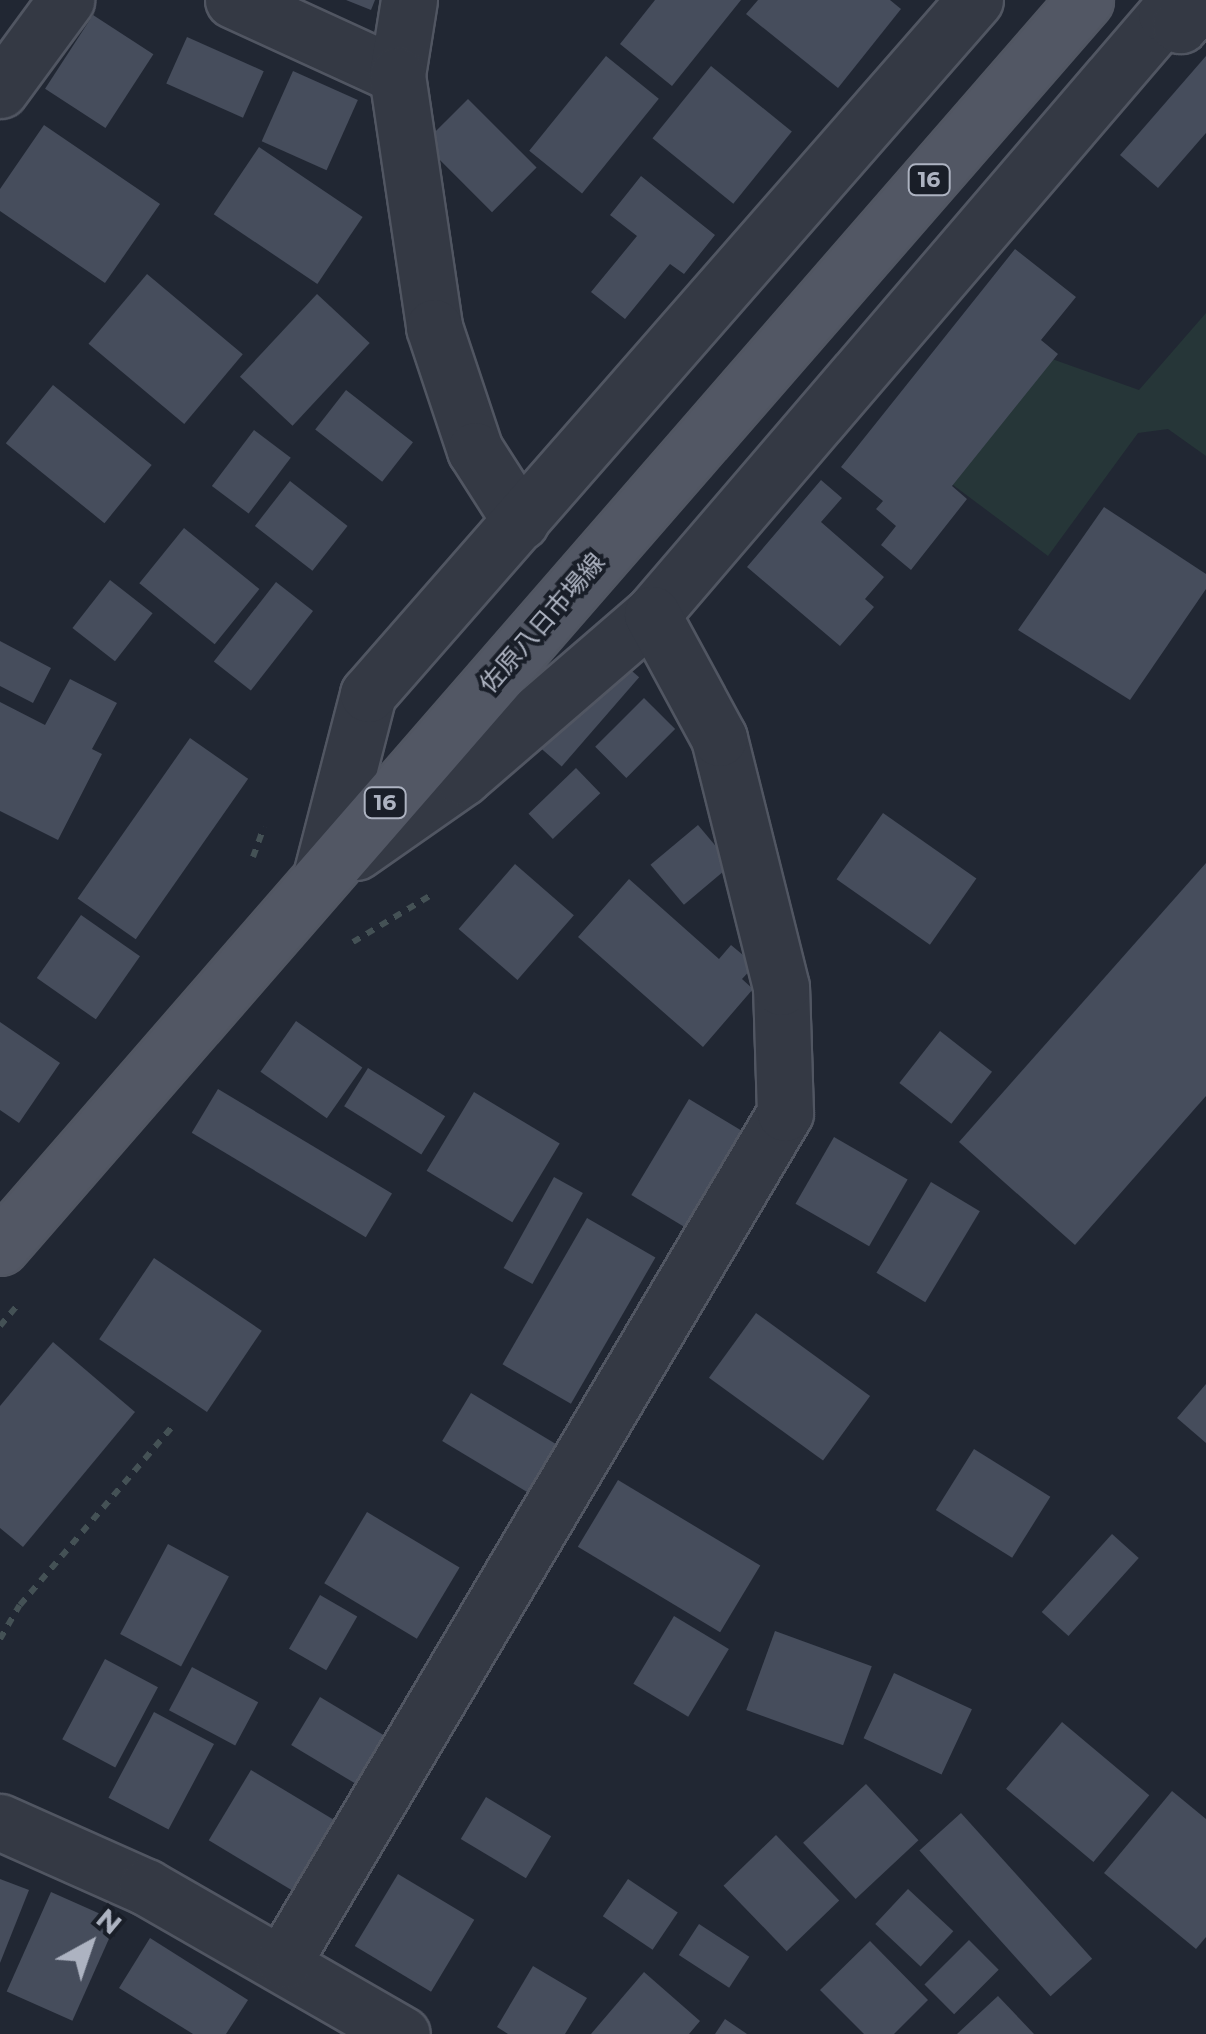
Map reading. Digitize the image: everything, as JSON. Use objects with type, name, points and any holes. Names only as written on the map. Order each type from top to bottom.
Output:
[{"type":"main road","name":"佐原八日市場線","points":[[0,1247],[1086,0]]},
{"type":"street","points":[[0,90],[66,0]]},
{"type":"street","points":[[232,0],[396,75]]},
{"type":"street","points":[[409,0],[396,75],[434,327],[475,450],[521,522]]},
{"type":"street","points":[[321,876],[368,694],[974,0]]},
{"type":"street","points":[[321,876],[463,777],[652,614],[1166,14],[1180,26],[1202,0]]},
{"type":"street","points":[[284,1960],[784,1113],[781,987],[719,738],[652,614]]},
{"type":"street","points":[[0,1822],[146,1887],[284,1960],[402,2034]]},
{"type":"path","points":[[252,860],[266,824]]},
{"type":"path","points":[[0,1640],[20,1605],[172,1427]]},
{"type":"shaded area","points":[[1206,313],[1206,456],[1168,429],[1138,433],[1048,556],[949,482],[1038,354],[1139,390]]},
{"type":"building","points":[[346,0],[375,0],[371,10]]},
{"type":"building","points":[[655,0],[741,0],[672,86],[620,44]]},
{"type":"building","points":[[758,0],[890,0],[901,9],[838,88],[746,14]]},
{"type":"building","points":[[93,15],[153,54],[105,128],[45,89]]},
{"type":"building","points":[[187,37],[264,71],[243,118],[166,84]]},
{"type":"building","points":[[606,56],[659,99],[582,194],[529,151]]},
{"type":"building","points":[[1206,56],[1206,133],[1158,188],[1120,155]]},
{"type":"building","points":[[711,66],[792,131],[733,204],[652,138]]},
{"type":"building","points":[[293,71],[358,100],[327,170],[262,141]]},
{"type":"building","points":[[468,99],[537,168],[492,212],[423,144]]},
{"type":"building","points":[[44,125],[160,204],[105,283],[0,211],[0,189]]},
{"type":"building","points":[[259,147],[363,217],[317,284],[214,214]]},
{"type":"building","points":[[641,176],[715,235],[684,274],[670,264],[625,319],[591,292],[637,236],[610,215]]},
{"type":"building","points":[[1015,249],[1076,297],[1041,340],[1058,354],[952,486],[967,499],[911,570],[881,545],[896,526],[876,509],[883,501],[841,467]]},
{"type":"building","points":[[147,274],[243,354],[184,424],[89,344]]},
{"type":"building","points":[[317,294],[370,343],[293,426],[240,377]]},
{"type":"building","points":[[53,385],[152,465],[104,523],[6,443]]},
{"type":"building","points":[[346,390],[413,442],[382,482],[315,429]]},
{"type":"building","points":[[254,430],[291,458],[249,514],[212,486]]},
{"type":"building","points":[[821,480],[842,498],[821,522],[884,577],[865,599],[874,607],[840,646],[747,567]]},
{"type":"building","points":[[290,481],[348,526],[312,571],[255,526]]},
{"type":"building","points":[[1104,507],[1206,574],[1206,589],[1130,700],[1018,630]]},
{"type":"building","points":[[184,528],[259,589],[215,644],[139,583]]},
{"type":"building","points":[[110,580],[153,613],[115,661],[72,628]]},
{"type":"building","points":[[276,582],[313,611],[251,691],[214,662]]},
{"type":"building","points":[[0,641],[51,668],[33,703],[0,686]]},
{"type":"building","points":[[618,659],[639,677],[562,766],[541,748]]},
{"type":"building","points":[[70,679],[117,703],[92,749],[102,754],[58,840],[0,811],[0,702],[45,725]]},
{"type":"building","points":[[644,698],[675,729],[626,778],[595,747]]},
{"type":"building","points":[[190,738],[248,779],[136,939],[78,899]]},
{"type":"building","points":[[576,768],[600,793],[553,839],[529,814]]},
{"type":"building","points":[[883,813],[976,878],[930,945],[837,879]]},
{"type":"building","points":[[698,825],[731,865],[684,905],[651,865]]},
{"type":"building","points":[[1206,863],[1206,1096],[1075,1245],[959,1142]]},
{"type":"building","points":[[515,864],[574,915],[517,980],[459,929]]},
{"type":"building","points":[[629,879],[719,959],[731,945],[755,965],[742,979],[753,989],[703,1047],[578,937]]},
{"type":"building","points":[[81,915],[140,956],[96,1019],[37,978]]},
{"type":"building","points":[[296,1021],[362,1067],[327,1118],[260,1072]]},
{"type":"building","points":[[0,1022],[60,1063],[19,1123],[0,1110]]},
{"type":"building","points":[[940,1031],[992,1072],[951,1124],[899,1083]]},
{"type":"building","points":[[368,1068],[445,1116],[421,1154],[344,1106]]},
{"type":"building","points":[[218,1089],[392,1194],[366,1237],[192,1133]]},
{"type":"building","points":[[474,1092],[560,1144],[512,1222],[427,1171]]},
{"type":"building","points":[[689,1099],[744,1132],[686,1228],[631,1195]]},
{"type":"building","points":[[834,1137],[908,1180],[869,1246],[796,1204]]},
{"type":"building","points":[[554,1177],[583,1193],[532,1284],[504,1268]]},
{"type":"building","points":[[931,1182],[980,1211],[925,1302],[876,1273]]},
{"type":"building","points":[[587,1218],[655,1258],[571,1404],[502,1364]]},
{"type":"building","points":[[154,1258],[262,1331],[207,1412],[99,1339]]},
{"type":"building","points":[[756,1313],[870,1396],[823,1461],[709,1378]]},
{"type":"building","points":[[53,1342],[135,1412],[23,1547],[0,1528],[0,1406]]},
{"type":"building","points":[[1206,1384],[1206,1443],[1177,1418]]},
{"type":"building","points":[[471,1393],[570,1453],[542,1501],[442,1441]]},
{"type":"building","points":[[974,1449],[1050,1497],[1012,1558],[936,1510]]},
{"type":"building","points":[[618,1480],[760,1565],[720,1632],[578,1547]]},
{"type":"building","points":[[367,1512],[460,1568],[417,1639],[324,1583]]},
{"type":"building","points":[[1112,1534],[1139,1558],[1068,1636],[1042,1612]]},
{"type":"building","points":[[168,1544],[229,1576],[181,1666],[120,1634]]},
{"type":"building","points":[[320,1595],[357,1616],[326,1670],[289,1649]]},
{"type":"building","points":[[674,1616],[729,1649],[688,1717],[633,1684]]},
{"type":"building","points":[[775,1631],[872,1666],[843,1745],[746,1710]]},
{"type":"building","points":[[105,1659],[158,1687],[115,1768],[62,1739]]},
{"type":"building","points":[[192,1667],[258,1702],[235,1745],[169,1710]]},
{"type":"building","points":[[894,1673],[972,1709],[942,1775],[864,1738]]},
{"type":"building","points":[[320,1697],[397,1743],[368,1791],[291,1745]]},
{"type":"building","points":[[154,1712],[214,1744],[169,1830],[108,1798]]},
{"type":"building","points":[[1062,1722],[1149,1795],[1093,1862],[1006,1789]]},
{"type":"building","points":[[251,1770],[348,1828],[306,1898],[209,1840]]},
{"type":"building","points":[[866,1784],[919,1840],[856,1899],[803,1843]]},
{"type":"building","points":[[1172,1791],[1206,1819],[1206,1937],[1196,1949],[1104,1873]]},
{"type":"building","points":[[486,1797],[551,1836],[526,1878],[461,1839]]},
{"type":"building","points":[[961,1813],[1092,1959],[1051,1996],[919,1850]]},
{"type":"building","points":[[776,1835],[839,1900],[787,1951],[723,1886]]},
{"type":"building","points":[[398,1874],[474,1920],[431,1992],[355,1946]]},
{"type":"building","points":[[0,1879],[29,1890],[0,1963]]},
{"type":"building","points":[[628,1879],[678,1913],[653,1950],[603,1916]]},
{"type":"building","points":[[908,1889],[953,1931],[921,1966],[875,1924]]},
{"type":"building","points":[[51,1892],[117,1921],[72,2021],[7,1992]]},
{"type":"building","points":[[699,1924],[749,1957],[729,1988],[679,1955]]},
{"type":"building","points":[[150,1938],[248,2000],[226,2034],[193,2034],[119,1988]]},
{"type":"building","points":[[969,1940],[999,1970],[954,2014],[924,1985]]},
{"type":"building","points":[[870,1941],[928,2000],[894,2034],[864,2034],[820,1990]]},
{"type":"building","points":[[533,1966],[587,1998],[565,2034],[508,2034],[497,2027]]},
{"type":"building","points":[[644,1972],[700,2021],[689,2034],[591,2034]]},
{"type":"building","points":[[998,1996],[1034,2034],[957,2034]]},
{"type":"building","points":[[725,2019],[747,2034],[715,2034]]}]
